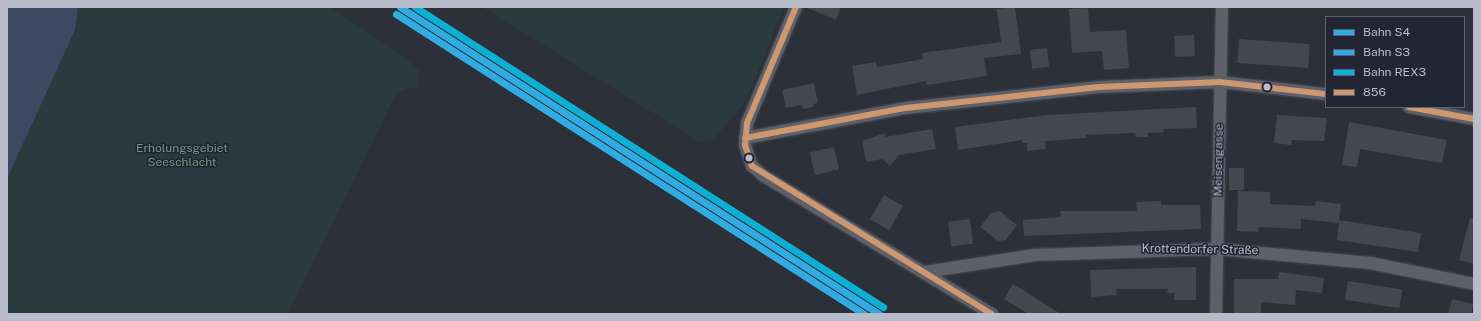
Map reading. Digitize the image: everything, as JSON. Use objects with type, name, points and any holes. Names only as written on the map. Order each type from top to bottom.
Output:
[{"type":"street","points":[[796,7],[751,109],[745,138],[748,158],[759,173],[992,314]]},
{"type":"street","name":"Meisengasse","points":[[1216,314],[1222,7]]},
{"type":"street","points":[[745,138],[957,101],[1098,87],[1220,82],[1325,94]]},
{"type":"street","points":[[1414,108],[1474,119]]},
{"type":"street","name":"Krottendorfer Straße","points":[[924,272],[1042,254],[1217,249],[1370,263],[1474,284]]},
{"type":"green space","name":"Erholungsgebiet Seeschlacht","points":[[78,7],[330,7],[405,57],[419,71],[418,87],[406,89],[395,96],[288,314],[7,314],[7,179],[75,30]]},
{"type":"green space","points":[[482,7],[784,7],[747,100],[713,140],[700,142]]},
{"type":"water","points":[[7,7],[78,7],[75,30],[7,179]]},
{"type":"building","points":[[805,7],[841,7],[836,20]]},
{"type":"building","points":[[1015,7],[1021,54],[984,58],[987,76],[927,85],[926,81],[857,95],[852,66],[876,62],[877,67],[923,59],[922,53],[1001,42],[997,9]]},
{"type":"building","points":[[1088,8],[1090,32],[1126,30],[1129,68],[1104,70],[1102,51],[1072,53],[1069,9]]},
{"type":"building","points":[[1194,35],[1195,56],[1175,57],[1174,36]]},
{"type":"building","points":[[1239,39],[1310,44],[1308,68],[1237,63]]},
{"type":"building","points":[[1047,48],[1049,67],[1032,69],[1030,50]]},
{"type":"building","points":[[814,83],[818,103],[813,104],[814,107],[803,109],[802,105],[786,108],[782,90]]},
{"type":"building","points":[[1196,107],[1197,128],[1163,129],[1164,132],[1148,133],[1148,137],[1136,137],[1135,133],[1086,135],[1086,138],[1045,141],[1046,149],[1027,151],[1027,143],[1022,143],[1022,140],[958,150],[955,127],[1047,115]]},
{"type":"building","points":[[1277,115],[1327,118],[1324,141],[1292,140],[1291,145],[1274,143]]},
{"type":"building","points":[[1349,122],[1447,140],[1442,163],[1360,149],[1357,167],[1342,165]]},
{"type":"building","points":[[932,129],[936,149],[899,155],[890,166],[882,159],[866,162],[862,141],[885,133],[885,137]]},
{"type":"building","points":[[834,147],[839,169],[815,175],[810,153]]},
{"type":"building","points":[[1229,168],[1244,168],[1244,190],[1229,190]]},
{"type":"building","points":[[1238,191],[1270,192],[1270,204],[1315,206],[1316,201],[1341,204],[1339,220],[1421,233],[1418,252],[1337,240],[1339,223],[1301,219],[1301,229],[1259,227],[1258,232],[1237,231]]},
{"type":"building","points":[[884,195],[903,206],[889,230],[870,219]]},
{"type":"building","points":[[1161,201],[1161,205],[1200,205],[1201,229],[1024,236],[1023,220],[1061,217],[1060,211],[1137,211],[1136,202]]},
{"type":"building","points":[[1000,211],[1017,225],[1006,240],[998,241],[980,227],[991,213]]},
{"type":"building","points":[[1470,218],[1474,218],[1474,264],[1459,260]]},
{"type":"building","points":[[970,219],[973,244],[951,246],[948,222]]},
{"type":"building","points":[[1196,267],[1196,300],[1174,300],[1174,293],[1167,293],[1168,289],[1116,289],[1117,295],[1091,297],[1090,270]]},
{"type":"building","points":[[1279,272],[1324,278],[1322,293],[1296,290],[1295,305],[1261,302],[1261,314],[1234,314],[1234,279],[1278,279]]},
{"type":"building","points":[[1348,281],[1402,290],[1399,308],[1345,300]]},
{"type":"building","points":[[1013,284],[1061,314],[1029,314],[1004,299]]},
{"type":"building","points":[[1452,299],[1473,304],[1471,314],[1448,314]]},
{"type":"rail line","name":"S4","points":[[400,7],[879,314]]},
{"type":"rail line","name":"REX3","points":[[415,7],[883,307]]},
{"type":"rail line","name":"S3","points":[[396,14],[864,314]]},
{"type":"transit line","name":"856","points":[[796,7],[747,123],[745,145],[752,166],[992,314]]},
{"type":"transit line","name":"856","points":[[745,138],[906,108],[1099,87],[1220,82],[1325,94]]},
{"type":"transit line","name":"856","points":[[1414,108],[1474,119]]}]
